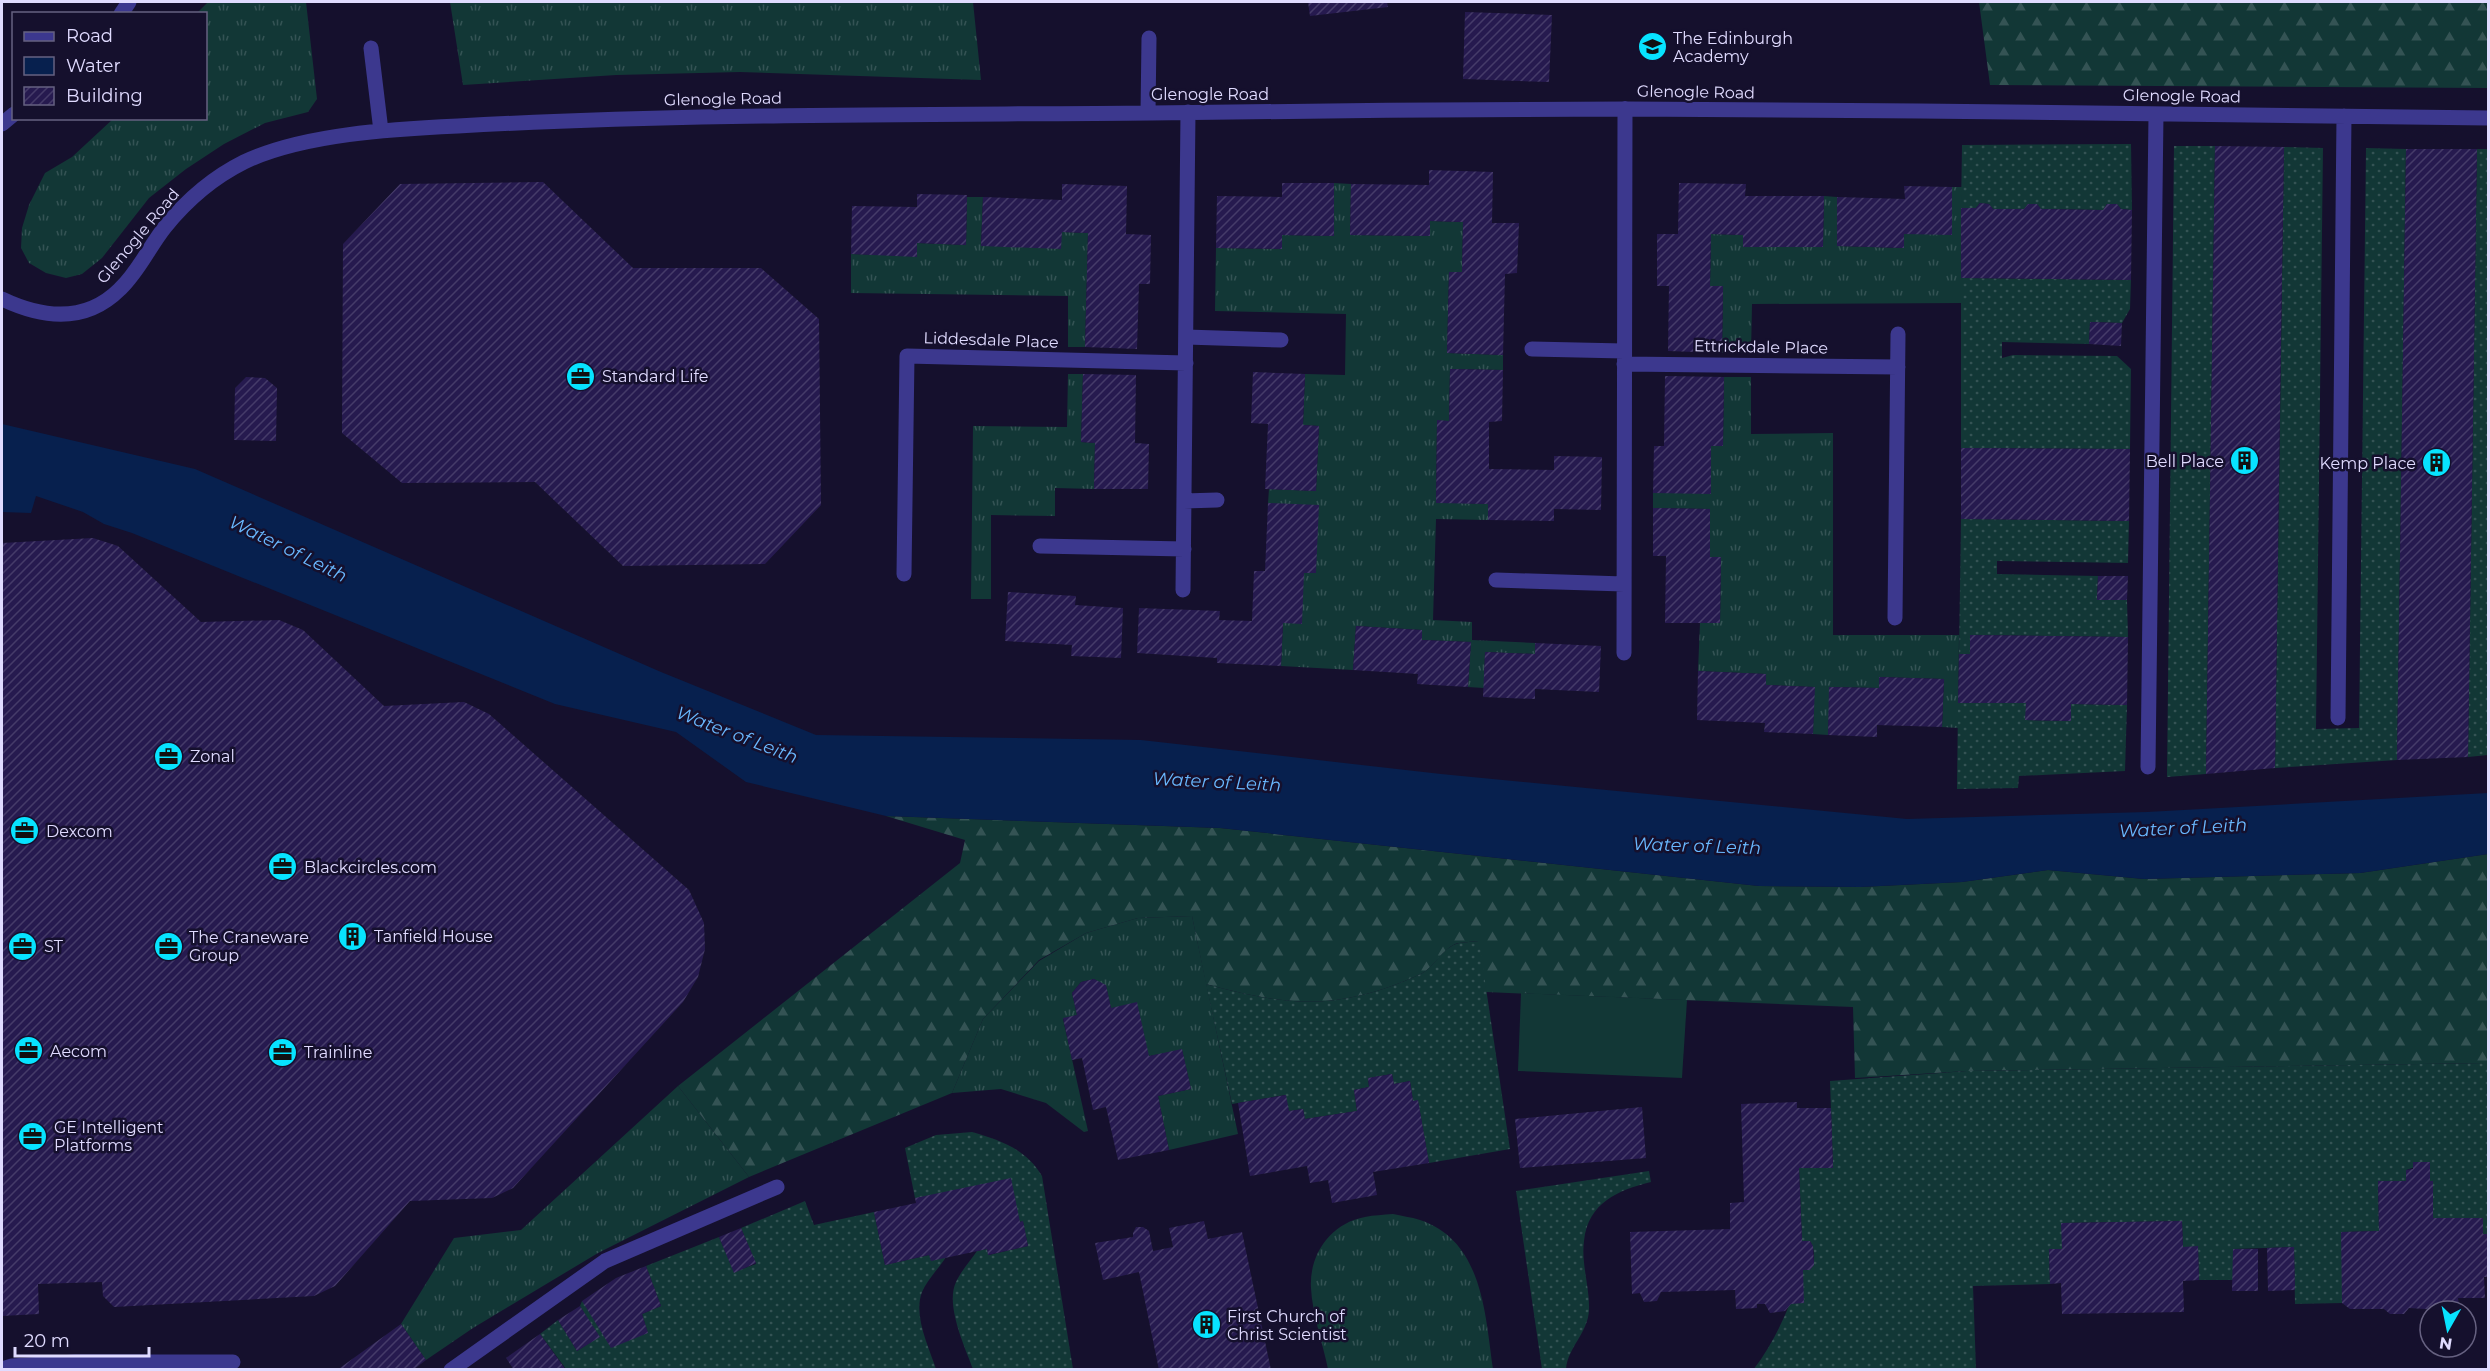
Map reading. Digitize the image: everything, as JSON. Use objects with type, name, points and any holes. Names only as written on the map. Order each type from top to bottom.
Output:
[{"type":"street","points":[[1148,113],[1149,38]]},
{"type":"street","points":[[372,48],[381,131]]},
{"type":"street","points":[[1624,109],[1624,653]]},
{"type":"street","name":"Glenogle Road","points":[[2,299],[30,312],[66,315],[94,308],[118,292],[139,266],[160,232],[184,206],[236,166],[266,153],[310,142],[381,131],[696,116],[1624,109],[2488,118]]},
{"type":"street","points":[[1183,590],[1188,112]]},
{"type":"street","points":[[2148,767],[2156,114]]},
{"type":"street","points":[[2338,718],[2344,116]]},
{"type":"street","points":[[1895,618],[1898,334]]},
{"type":"street","points":[[1186,337],[1281,340]]},
{"type":"street","name":"Ettrickdale Place","points":[[1532,349],[1624,357],[1898,367]]},
{"type":"street","name":"Liddesdale Place","points":[[903,574],[907,356],[1185,363]]},
{"type":"street","points":[[1184,501],[1217,501]]},
{"type":"street","points":[[1040,546],[1184,549]]},
{"type":"street","points":[[1496,580],[1624,584]]},
{"type":"street","points":[[451,1370],[605,1260],[777,1187]]},
{"type":"street","points":[[2,1369],[12,1366],[75,1362],[233,1362]]},
{"type":"green space","points":[[208,2],[306,2],[317,99],[308,112],[265,123],[224,144],[186,169],[149,198],[102,258],[82,274],[66,278],[46,273],[29,263],[21,248],[22,228],[29,205],[45,173],[72,157],[112,120],[207,120],[207,12],[198,12]]},
{"type":"green space","points":[[450,2],[973,2],[981,80],[740,72],[616,75],[463,85]]},
{"type":"green space","points":[[1979,2],[2488,2],[2488,88],[1990,85]]},
{"type":"green space","points":[[2131,144],[2132,210],[2121,209],[2117,204],[2107,204],[2103,210],[2041,209],[2037,204],[2028,204],[2024,209],[1993,209],[1989,204],[1980,203],[1976,208],[1961,208],[1962,145]]},
{"type":"green space","points":[[2174,146],[2215,146],[2206,774],[2167,777]]},
{"type":"green space","points":[[2284,147],[2323,148],[2316,729],[2359,728],[2366,148],[2406,149],[2397,760],[2275,768]]},
{"type":"green space","points":[[2477,149],[2488,149],[2488,755],[2468,757]]},
{"type":"green space","points":[[1334,183],[1351,184],[1350,235],[1430,236],[1430,221],[1463,222],[1462,272],[1449,273],[1447,353],[1503,355],[1503,370],[1450,369],[1449,421],[1437,421],[1436,502],[1488,504],[1488,520],[1436,519],[1433,620],[1472,622],[1472,640],[1535,643],[1535,654],[1485,652],[1484,688],[1468,687],[1471,642],[1422,640],[1422,630],[1356,626],[1353,670],[1281,666],[1283,623],[1304,573],[1316,573],[1268,503],[1269,489],[1316,491],[1319,426],[1303,425],[1305,374],[1345,375],[1346,314],[1215,311],[1216,248],[1281,249],[1282,235],[1333,236]]},
{"type":"green space","points":[[1952,187],[1962,187],[1961,303],[1752,304],[1751,353],[1722,353],[1723,287],[1710,286],[1711,234],[1743,235],[1743,247],[1823,247],[1824,196],[1837,197],[1837,246],[1903,248],[1904,234],[1951,234]]},
{"type":"green space","points":[[967,197],[983,197],[981,245],[1062,232],[1088,233],[1085,347],[1068,347],[1068,296],[851,293],[851,254],[916,256],[917,243],[966,245]]},
{"type":"green space","points":[[1961,278],[2131,280],[2130,309],[2122,323],[2090,322],[2089,344],[2002,342],[2002,358],[2013,355],[2117,356],[2131,369],[2130,449],[1961,448]]},
{"type":"green space","points":[[1068,374],[1083,374],[1081,442],[1095,443],[1094,489],[1055,488],[1055,516],[991,515],[991,599],[971,599],[973,426],[1067,427]]},
{"type":"green space","points":[[1724,377],[1751,377],[1751,434],[1833,433],[1833,635],[1959,635],[1958,728],[1942,727],[1944,679],[1879,677],[1879,688],[1830,687],[1828,735],[1813,734],[1814,687],[1766,685],[1766,674],[1698,671],[1700,623],[1720,623],[1721,557],[1710,557],[1710,509],[1653,508],[1653,493],[1711,446],[1723,446]]},
{"type":"green space","points":[[1961,519],[2129,521],[2128,563],[1997,561],[1997,574],[2098,576],[2097,600],[2127,600],[2128,637],[1970,635],[1970,654],[1959,654]]},
{"type":"green space","points":[[1958,703],[2026,703],[2026,720],[2071,721],[2071,704],[2127,705],[2125,771],[2019,776],[2018,788],[1957,789]]},
{"type":"green space","points":[[886,816],[1220,828],[1759,886],[1860,887],[1962,882],[2048,870],[2144,879],[2360,873],[2488,854],[2488,1063],[1967,1071],[1855,1078],[1853,1007],[1486,992],[1478,941],[1455,944],[1426,971],[1392,986],[1339,999],[1314,1002],[1289,1001],[1236,992],[1206,984],[1192,916],[1138,918],[1086,933],[1039,960],[983,1019],[952,1093],[749,1177],[678,1086],[960,863],[965,840]]},
{"type":"green space","points":[[1192,916],[1238,1134],[1169,1150],[1158,1096],[1191,1089],[1182,1050],[1149,1056],[1111,1008],[1106,986],[1094,979],[1081,982],[1072,993],[1077,1015],[1063,1019],[1088,1131],[1084,1132],[1046,1103],[1001,1089],[952,1093],[983,1019],[1039,961],[1086,933],[1138,918]]},
{"type":"green space","points":[[1479,941],[1510,1149],[1429,1163],[1418,1101],[1413,1101],[1410,1081],[1394,1084],[1392,1074],[1368,1078],[1369,1087],[1354,1090],[1357,1111],[1305,1119],[1303,1109],[1289,1111],[1285,1095],[1232,1104],[1206,984],[1236,992],[1289,1001],[1314,1002],[1339,999],[1392,986],[1421,974],[1451,946]]},
{"type":"green space","points":[[1521,993],[1687,1000],[1682,1078],[1518,1071]]},
{"type":"green space","points":[[2488,1063],[2488,1234],[2483,1234],[2483,1218],[2433,1218],[2433,1181],[2430,1181],[2430,1162],[2406,1170],[2406,1181],[2378,1181],[2379,1231],[2342,1232],[2342,1303],[2295,1304],[2294,1247],[2233,1249],[2233,1280],[2199,1280],[2198,1247],[2183,1247],[2182,1221],[2062,1223],[2062,1249],[2049,1250],[2050,1284],[1973,1286],[1976,1369],[1753,1370],[1776,1335],[1803,1270],[1810,1270],[1813,1263],[1812,1244],[1810,1241],[1802,1241],[1799,1168],[1833,1167],[1830,1081],[1967,1071]]},
{"type":"green space","points":[[678,1086],[749,1177],[598,1253],[473,1328],[426,1360],[401,1324],[454,1238],[521,1230]]},
{"type":"green space","points":[[972,1132],[1002,1142],[1020,1152],[1042,1176],[1073,1369],[973,1369],[954,1314],[953,1291],[956,1282],[977,1251],[987,1249],[989,1255],[1028,1246],[1023,1222],[915,1198],[905,1148],[936,1135]]},
{"type":"green space","points":[[1649,1171],[1651,1182],[1617,1194],[1599,1207],[1592,1216],[1583,1250],[1589,1302],[1588,1318],[1570,1354],[1566,1369],[1542,1369],[1516,1191]]},
{"type":"green space","points":[[805,1201],[814,1225],[874,1212],[885,1265],[929,1255],[946,1257],[922,1292],[919,1311],[936,1369],[566,1369],[540,1334],[558,1320],[577,1351],[599,1337],[580,1306],[582,1301],[648,1333],[642,1314],[661,1306],[646,1266],[719,1237],[734,1272],[756,1264],[741,1228]]},
{"type":"green space","points":[[1393,1214],[1420,1220],[1441,1230],[1457,1244],[1469,1262],[1483,1303],[1493,1369],[1328,1369],[1311,1288],[1311,1275],[1318,1252],[1332,1233],[1353,1220]]},
{"type":"water","name":"Water of Leith","points":[[2,424],[195,469],[661,672],[816,735],[1141,740],[1441,774],[1907,819],[2147,812],[2488,793],[2488,854],[2360,873],[2144,879],[2048,870],[1962,882],[1860,887],[1759,886],[1220,828],[886,816],[746,782],[676,732],[555,704],[132,533],[104,524],[83,512],[36,496],[31,513],[2,512]]},
{"type":"building","points":[[1308,2],[1387,2],[1388,7],[1310,16]]},
{"type":"building","points":[[1465,12],[1552,15],[1549,82],[1463,79]]},
{"type":"building","name":"Bell Place","points":[[2215,146],[2284,147],[2275,768],[2206,774]]},
{"type":"building","name":"Kemp Place","points":[[2406,149],[2477,149],[2468,757],[2397,760]]},
{"type":"building","points":[[1429,170],[1493,172],[1492,223],[1519,223],[1517,273],[1505,274],[1503,355],[1447,353],[1449,272],[1462,272],[1463,222],[1430,221],[1430,236],[1350,235],[1351,184],[1429,185]]},
{"type":"building","name":"Standard Life","points":[[543,182],[633,268],[761,268],[819,319],[821,505],[765,564],[623,566],[535,482],[402,483],[342,433],[343,244],[400,184]]},
{"type":"building","points":[[1282,183],[1334,183],[1334,236],[1282,235],[1282,249],[1216,248],[1217,196],[1282,197]]},
{"type":"building","points":[[1679,183],[1746,184],[1745,196],[1824,196],[1823,247],[1743,247],[1743,235],[1711,234],[1710,286],[1723,286],[1722,353],[1668,351],[1669,286],[1657,286],[1657,234],[1678,234]]},
{"type":"building","points":[[1062,184],[1127,186],[1126,234],[1151,235],[1150,284],[1139,284],[1137,349],[1085,347],[1088,233],[1062,232],[1061,249],[981,246],[983,197],[1062,200]]},
{"type":"building","points":[[1904,186],[1952,187],[1952,235],[1904,234],[1904,248],[1837,246],[1837,197],[1905,199]]},
{"type":"building","points":[[917,194],[967,195],[966,245],[917,243],[917,257],[851,254],[852,206],[917,207]]},
{"type":"building","points":[[1980,203],[1989,204],[1993,209],[2024,209],[2028,204],[2037,204],[2041,209],[2103,210],[2107,204],[2117,204],[2121,209],[2132,210],[2131,280],[1961,278],[1961,208],[1976,208]]},
{"type":"building","points":[[2090,322],[2122,323],[2121,346],[2089,344]]},
{"type":"building","points":[[1450,369],[1503,370],[1502,421],[1489,422],[1489,469],[1554,470],[1554,456],[1602,457],[1601,510],[1554,509],[1554,521],[1488,520],[1488,504],[1436,503],[1437,420],[1449,421]]},
{"type":"building","points":[[1253,372],[1305,374],[1303,425],[1319,426],[1316,491],[1265,489],[1268,424],[1251,423]]},
{"type":"building","points":[[1083,374],[1136,375],[1135,443],[1149,444],[1148,489],[1094,489],[1095,443],[1081,442]]},
{"type":"building","points":[[1665,376],[1724,377],[1723,446],[1711,446],[1711,494],[1653,493],[1654,446],[1664,446]]},
{"type":"building","points":[[246,377],[265,378],[277,388],[276,441],[234,440],[235,388]]},
{"type":"building","points":[[1961,448],[2130,449],[2129,521],[1961,519]]},
{"type":"building","points":[[1268,503],[1319,505],[1316,573],[1304,573],[1302,624],[1283,623],[1281,666],[1217,663],[1217,658],[1137,653],[1139,608],[1220,611],[1219,620],[1252,621],[1254,571],[1265,571]]},
{"type":"building","points":[[1653,508],[1710,509],[1710,557],[1721,557],[1720,623],[1665,623],[1666,556],[1653,556]]},
{"type":"building","name":"Tanfield House","points":[[93,538],[118,546],[201,622],[279,620],[303,630],[384,706],[464,702],[489,714],[689,890],[704,923],[705,949],[698,977],[683,1002],[513,1188],[492,1198],[410,1201],[335,1286],[314,1296],[114,1307],[103,1296],[102,1282],[38,1284],[39,1314],[2,1316],[2,543]]},
{"type":"building","points":[[2098,576],[2128,576],[2127,600],[2097,600]]},
{"type":"building","points":[[1008,592],[1076,596],[1075,605],[1123,608],[1121,658],[1071,656],[1072,645],[1005,641]]},
{"type":"building","points":[[1356,626],[1422,630],[1422,640],[1471,642],[1468,687],[1417,684],[1418,674],[1353,670]]},
{"type":"building","points":[[1970,635],[2128,637],[2127,705],[2071,704],[2071,721],[2025,720],[2026,703],[1958,703],[1959,654],[1970,654]]},
{"type":"building","points":[[1535,643],[1601,646],[1599,692],[1535,689],[1535,699],[1483,697],[1485,652],[1535,654]]},
{"type":"building","points":[[1698,671],[1766,674],[1766,685],[1815,687],[1813,734],[1764,732],[1765,723],[1697,720]]},
{"type":"building","points":[[1879,677],[1944,679],[1942,727],[1877,725],[1877,737],[1828,735],[1829,687],[1879,688]]},
{"type":"building","points":[[1094,979],[1106,985],[1111,1008],[1137,1002],[1149,1056],[1182,1049],[1191,1089],[1158,1096],[1169,1150],[1118,1160],[1106,1107],[1093,1110],[1082,1058],[1072,1060],[1063,1018],[1077,1015],[1072,993],[1081,982]]},
{"type":"building","points":[[1392,1074],[1394,1084],[1410,1081],[1413,1101],[1418,1100],[1429,1163],[1373,1172],[1377,1195],[1332,1203],[1328,1180],[1310,1183],[1307,1166],[1250,1176],[1238,1103],[1286,1095],[1289,1111],[1303,1109],[1305,1119],[1357,1111],[1354,1090],[1369,1087],[1368,1078]]},
{"type":"building","points":[[1797,1102],[1797,1108],[1831,1108],[1833,1168],[1799,1168],[1802,1241],[1810,1241],[1813,1246],[1814,1265],[1810,1270],[1803,1270],[1804,1303],[1791,1304],[1785,1311],[1770,1313],[1765,1304],[1757,1304],[1757,1308],[1736,1309],[1735,1290],[1661,1292],[1657,1301],[1644,1302],[1640,1293],[1632,1294],[1630,1232],[1730,1229],[1730,1203],[1744,1202],[1741,1104]]},
{"type":"building","points":[[1642,1107],[1646,1158],[1520,1168],[1515,1119]]},
{"type":"building","points":[[2413,1162],[2430,1162],[2430,1181],[2433,1181],[2433,1218],[2483,1218],[2483,1234],[2488,1234],[2488,1277],[2484,1277],[2485,1298],[2418,1299],[2418,1309],[2409,1308],[2404,1314],[2390,1314],[2384,1309],[2350,1309],[2342,1303],[2341,1232],[2379,1231],[2378,1181],[2406,1181],[2406,1170],[2413,1169]]},
{"type":"building","points":[[1011,1178],[1020,1222],[1023,1221],[1028,1246],[988,1255],[987,1249],[931,1261],[929,1255],[885,1265],[874,1212],[916,1203],[915,1198]]},
{"type":"building","name":"First Church of Christ Scientist","points":[[1204,1221],[1208,1239],[1242,1232],[1271,1370],[1159,1370],[1139,1272],[1103,1280],[1095,1243],[1133,1237],[1136,1227],[1143,1227],[1149,1231],[1153,1251],[1173,1247],[1169,1228]]},
{"type":"building","points":[[2182,1221],[2183,1247],[2198,1246],[2199,1280],[2183,1281],[2184,1312],[2062,1314],[2061,1283],[2050,1284],[2049,1249],[2062,1249],[2061,1223]]},
{"type":"building","points":[[741,1228],[756,1263],[734,1273],[719,1237]]},
{"type":"building","points":[[2294,1247],[2295,1290],[2268,1291],[2267,1248]]},
{"type":"building","points":[[2233,1249],[2258,1249],[2258,1291],[2232,1291]]},
{"type":"building","points":[[646,1266],[661,1306],[642,1314],[648,1333],[611,1348],[582,1301],[616,1278]]},
{"type":"building","points":[[580,1306],[600,1337],[577,1351],[558,1320]]},
{"type":"building","points":[[401,1324],[426,1360],[413,1370],[337,1370]]},
{"type":"building","points":[[540,1334],[566,1370],[514,1370],[506,1358]]},
{"type":"place","name":"The Edinburgh Academy","points":[[1652,47]]},
{"type":"place","name":"Standard Life","points":[[581,376]]},
{"type":"place","name":"Bell Place","points":[[2245,461]]},
{"type":"place","name":"Kemp Place","points":[[2437,463]]},
{"type":"place","name":"Zonal","points":[[169,756]]},
{"type":"place","name":"Dexcom","points":[[25,831]]},
{"type":"place","name":"Blackcircles.com","points":[[283,867]]},
{"type":"place","name":"Tanfield House","points":[[353,936]]},
{"type":"place","name":"ST","points":[[23,946]]},
{"type":"place","name":"The Craneware Group","points":[[168,946]]},
{"type":"place","name":"Aecom","points":[[29,1051]]},
{"type":"place","name":"Trainline","points":[[283,1052]]},
{"type":"place","name":"GE Intelligent Platforms","points":[[33,1136]]},
{"type":"place","name":"First Church of Christ Scientist","points":[[1206,1325]]}]
